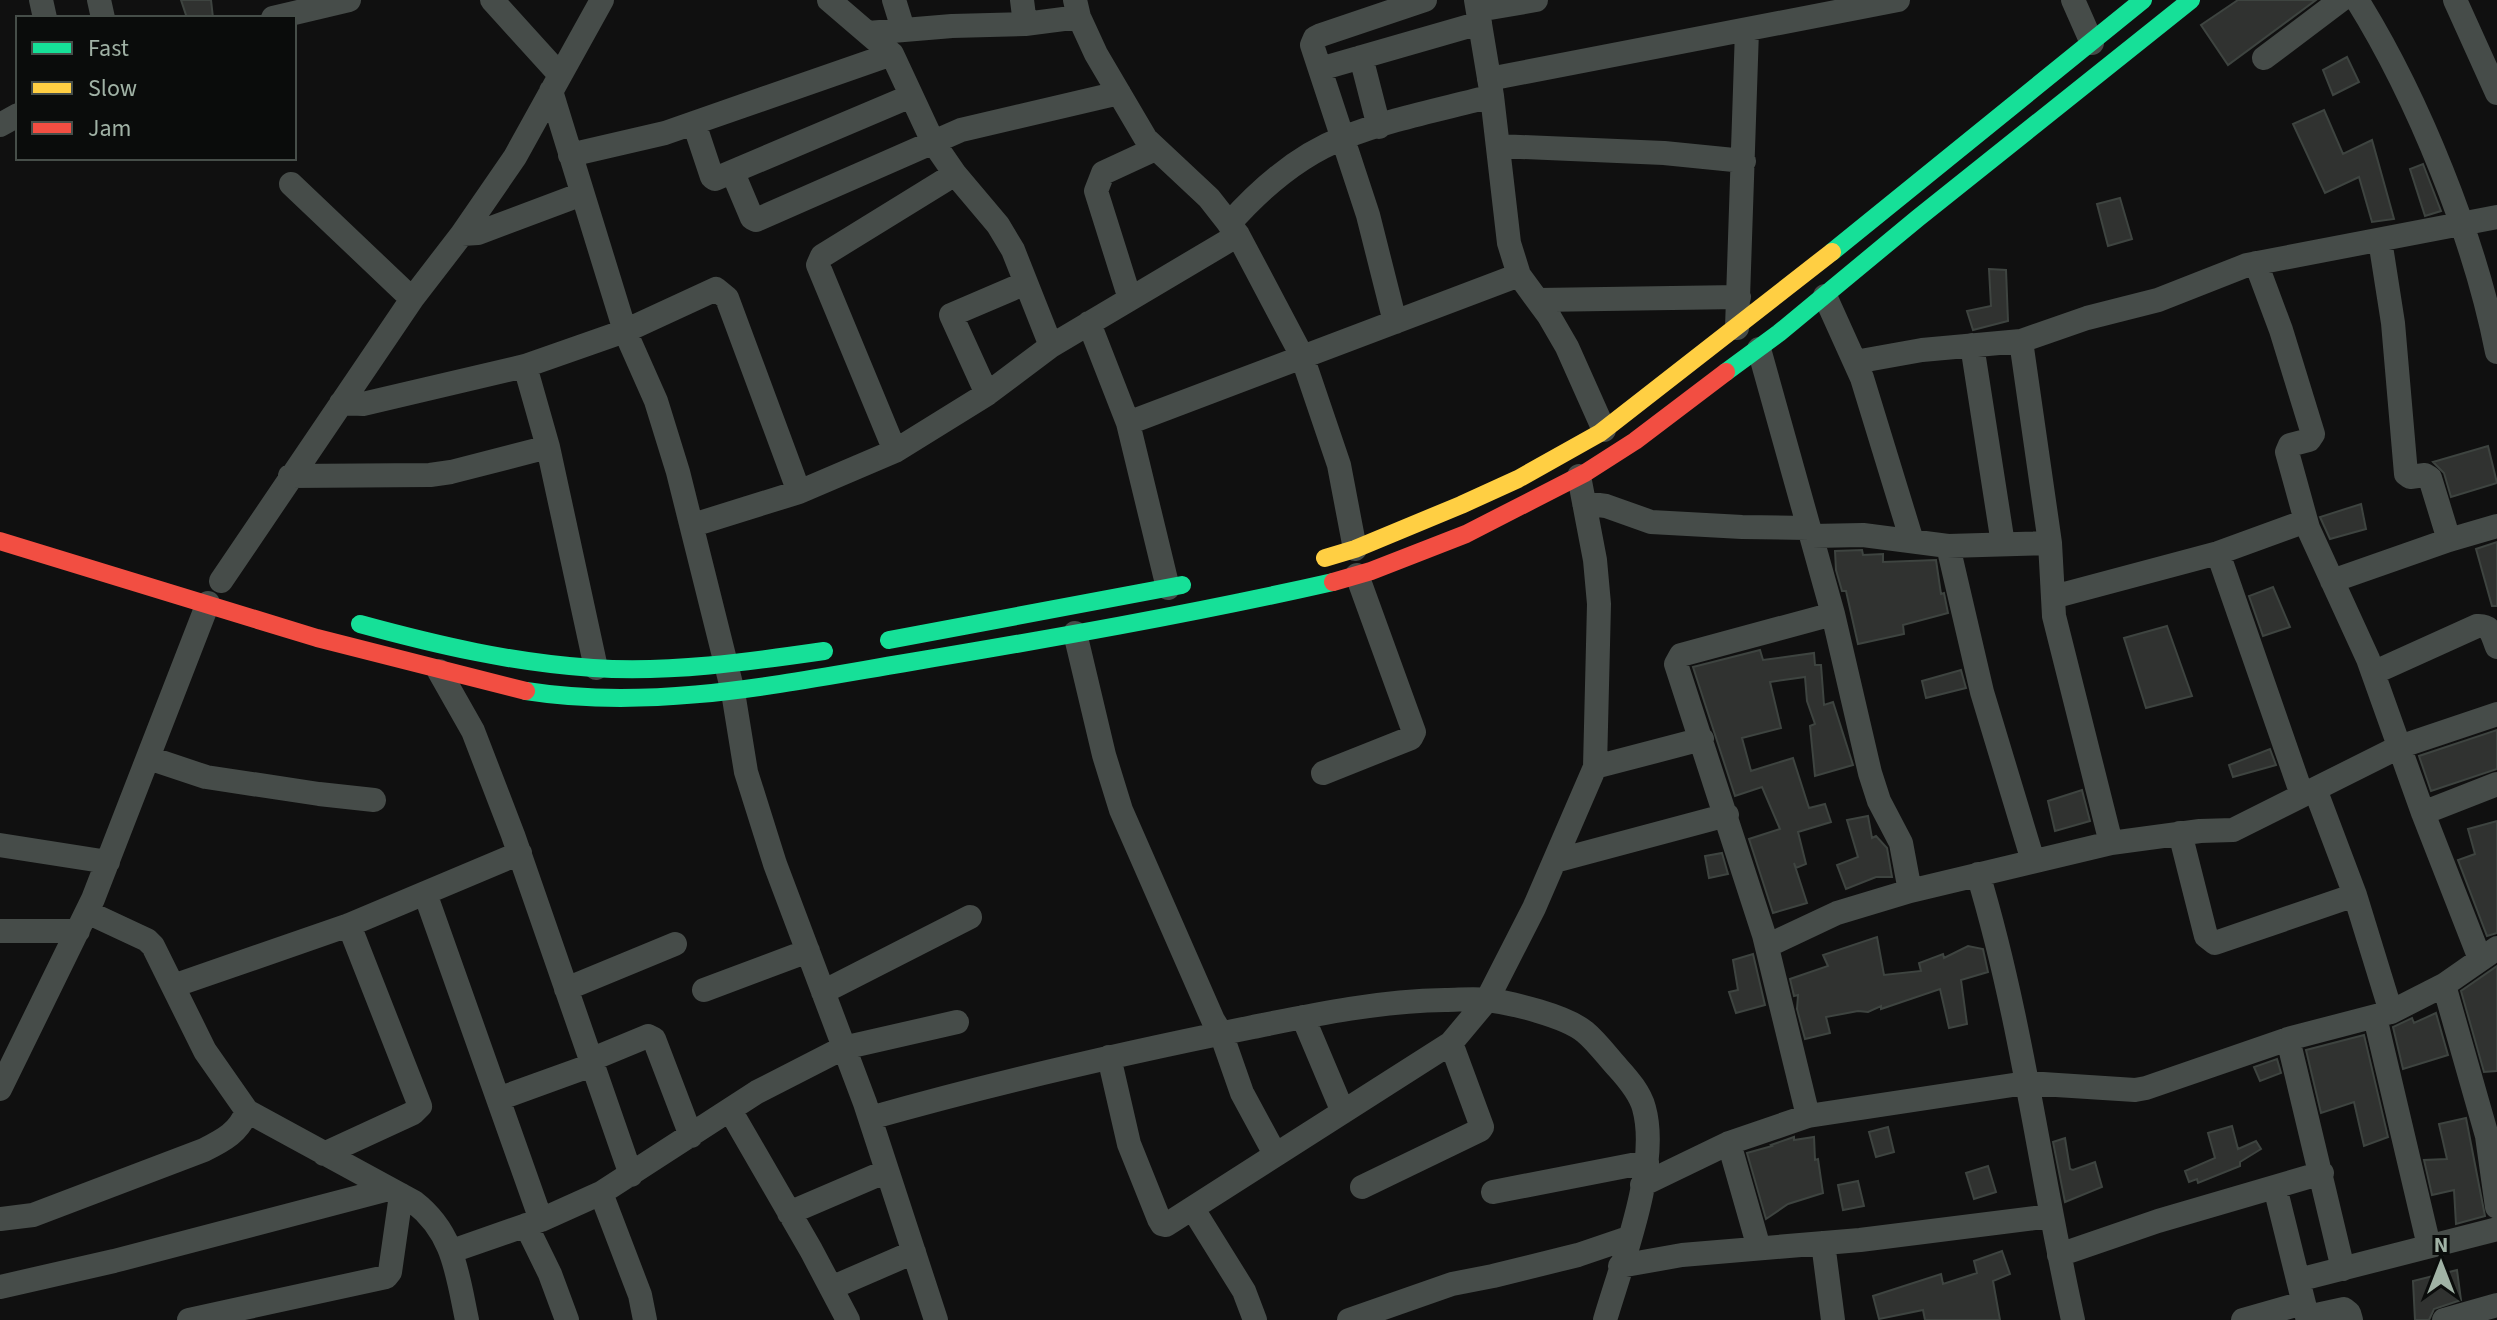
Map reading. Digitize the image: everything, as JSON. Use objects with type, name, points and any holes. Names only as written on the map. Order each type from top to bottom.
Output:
[{"type":"main road","points":[[1311,563],[1355,549],[1518,479],[1604,430],[1737,328],[2143,0]]},
{"type":"main road","points":[[1,545],[439,671],[529,692],[631,699],[733,692],[1075,633],[1261,598],[1357,575],[1466,534],[1579,476],[1669,417],[1759,349],[2191,0]]},
{"type":"main road","points":[[196,573],[228,583]]},
{"type":"main road","points":[[877,643],[1198,582]]},
{"type":"main road","points":[[348,620],[498,657],[596,668],[638,670],[727,665],[847,648]]},
{"type":"street","points":[[281,16],[349,0]]},
{"type":"street","points":[[492,0],[555,83],[570,155],[582,194],[625,331],[656,401],[693,525],[733,692],[746,772],[775,864],[870,1118],[936,1320]]},
{"type":"street","points":[[228,583],[290,476],[515,157],[602,0]]},
{"type":"street","points":[[829,0],[892,54],[933,142],[955,174],[998,225],[1013,250],[1051,346]]},
{"type":"street","points":[[894,0],[903,29]]},
{"type":"street","points":[[1395,322],[1368,215],[1312,45],[1315,38],[1425,0]]},
{"type":"street","points":[[1320,69],[1361,57],[1478,11],[1536,0]]},
{"type":"street","points":[[2073,0],[2092,43]]},
{"type":"street","points":[[2264,58],[2341,0]]},
{"type":"street","points":[[2357,0],[2393,64],[2461,224],[2497,352]]},
{"type":"street","points":[[2455,0],[2497,93]]},
{"type":"street","points":[[693,525],[799,492],[895,451],[987,394],[1051,346],[1130,299],[1234,229],[1244,207],[1297,163],[1343,138],[1491,88],[1747,30],[1782,11],[1891,1]]},
{"type":"street","points":[[868,33],[1023,12],[1077,9],[1096,54],[1146,139],[1209,198],[1234,229],[1302,356],[1339,465],[1355,549]]},
{"type":"street","points":[[1478,11],[1491,88],[1509,243],[1519,275],[1567,347],[1604,430]]},
{"type":"street","points":[[1737,328],[1747,30]]},
{"type":"street","points":[[570,155],[694,123],[892,54]]},
{"type":"street","points":[[1361,57],[1379,127]]},
{"type":"street","points":[[733,173],[752,218],[756,220],[961,130],[1119,93]]},
{"type":"street","points":[[694,123],[712,177],[721,178],[911,96]]},
{"type":"street","points":[[1498,146],[1664,153],[1744,161]]},
{"type":"street","points":[[1130,299],[1096,191],[1103,173],[1155,149]]},
{"type":"street","points":[[895,451],[818,265],[822,256],[955,174]]},
{"type":"street","points":[[291,184],[412,299]]},
{"type":"street","points":[[462,234],[478,233],[582,194]]},
{"type":"street","points":[[1855,362],[1922,350],[2021,341],[2087,318],[2158,300],[2256,263],[2497,217]]},
{"type":"street","points":[[2380,240],[2393,323],[2406,474],[2430,478],[2449,540]]},
{"type":"street","points":[[1493,1192],[1644,1174],[1808,1116],[2026,1083],[2135,1090],[2288,1039],[2383,1014],[2444,985],[2489,954],[2423,813],[2373,673],[2306,521],[2287,452],[2290,445],[2309,440],[2313,434],[2281,330],[2256,263]]},
{"type":"street","points":[[1128,423],[1519,275]]},
{"type":"street","points":[[987,394],[951,315],[1026,283]]},
{"type":"street","points":[[341,403],[363,404],[525,366],[625,331],[716,289],[727,298],[799,492]]},
{"type":"street","points":[[1825,296],[1855,362],[1912,541]]},
{"type":"street","points":[[1538,300],[1739,297]]},
{"type":"street","points":[[1089,323],[1128,423],[1168,588]]},
{"type":"street","points":[[2021,341],[2050,543],[2054,616],[2111,843]]},
{"type":"street","points":[[1972,345],[2003,544]]},
{"type":"street","points":[[1759,349],[1833,614],[1870,773],[1879,801],[1901,843],[1910,891]]},
{"type":"street","points":[[525,366],[548,447],[596,668]]},
{"type":"street","points":[[290,476],[430,475],[548,447]]},
{"type":"street","points":[[1109,1057],[1129,1144],[1162,1224],[1166,1225],[1451,1043],[1487,1000],[1555,861],[1595,767],[1599,604],[1595,560],[1579,476]]},
{"type":"street","points":[[1584,503],[1606,506],[1651,522],[1863,535],[1948,546],[2050,543]]},
{"type":"street","points":[[2053,597],[2218,553],[2306,521]]},
{"type":"street","points":[[2332,581],[2497,526]]},
{"type":"street","points":[[1948,546],[1982,692],[2033,861]]},
{"type":"street","points":[[2218,553],[2309,792],[2355,895],[2383,1014],[2429,1246]]},
{"type":"street","points":[[1323,773],[1411,738],[1414,732],[1357,575]]},
{"type":"street","points":[[0,1089],[108,862],[208,603]]},
{"type":"street","points":[[1808,1116],[1767,946],[1676,661],[1681,655],[1833,614]]},
{"type":"street","points":[[2373,673],[2477,626],[2490,628],[2497,647]]},
{"type":"street","points":[[1075,633],[1104,755],[1121,810],[1221,1033],[1242,1093],[1275,1154]]},
{"type":"street","points":[[439,671],[473,731],[520,853],[631,1175]]},
{"type":"street","points":[[1767,946],[1837,913],[1978,874],[2111,843],[2180,833],[2233,830],[2399,747],[2497,714]]},
{"type":"street","points":[[1595,767],[1702,739]]},
{"type":"street","points":[[149,758],[206,777],[374,800]]},
{"type":"street","points":[[2423,813],[2496,787]]},
{"type":"street","points":[[1555,861],[1727,815]]},
{"type":"street","points":[[2180,833],[2206,936],[2215,943],[2355,895]]},
{"type":"street","points":[[0,845],[108,862]]},
{"type":"street","points":[[173,986],[349,925],[520,853]]},
{"type":"street","points":[[1978,874],[2002,958],[2073,1320]]},
{"type":"street","points":[[425,893],[498,1099],[534,1223],[567,1320]]},
{"type":"street","points":[[823,992],[970,917]]},
{"type":"street","points":[[0,931],[82,921],[147,940],[159,955],[205,1051],[247,1111],[430,1214],[452,1251],[467,1320]]},
{"type":"street","points":[[324,1154],[413,1113],[420,1106],[349,925]]},
{"type":"street","points":[[566,989],[675,944]]},
{"type":"street","points":[[704,990],[808,951]]},
{"type":"street","points":[[2444,985],[2487,1136],[2497,1207]]},
{"type":"street","points":[[870,1118],[972,1089],[1109,1057],[1380,1004],[1487,1000],[1556,1018],[1584,1030],[1629,1080],[1644,1105],[1649,1136],[1638,1208],[1605,1320]]},
{"type":"street","points":[[1303,1017],[1343,1112]]},
{"type":"street","points":[[452,1251],[534,1223],[601,1193],[757,1092],[843,1048],[957,1022]]},
{"type":"street","points":[[498,1099],[648,1036],[654,1039],[691,1136]]},
{"type":"street","points":[[2288,1039],[2343,1269]]},
{"type":"street","points":[[1362,1187],[1482,1127],[1451,1043]]},
{"type":"street","points":[[730,1110],[848,1320]]},
{"type":"street","points":[[0,1219],[33,1215],[204,1150],[230,1136],[243,1122],[247,1111]]},
{"type":"street","points":[[1729,1143],[1759,1248]]},
{"type":"street","points":[[789,1213],[887,1171]]},
{"type":"street","points":[[2059,1255],[2158,1221],[2322,1173]]},
{"type":"street","points":[[2275,1187],[2304,1305]]},
{"type":"street","points":[[0,1287],[395,1192]]},
{"type":"street","points":[[189,1320],[386,1277],[390,1272],[395,1192]]},
{"type":"street","points":[[601,1193],[640,1295],[645,1320]]},
{"type":"street","points":[[1193,1209],[1244,1291],[1255,1320]]},
{"type":"street","points":[[1620,1266],[1682,1255],[1823,1243],[2051,1216]]},
{"type":"street","points":[[2304,1305],[2343,1269],[2497,1229]]},
{"type":"street","points":[[1349,1320],[1452,1284],[1578,1255],[1628,1238]]},
{"type":"street","points":[[1823,1243],[1833,1320]]},
{"type":"street","points":[[831,1288],[914,1252]]},
{"type":"street","points":[[2245,1320],[2304,1305],[2344,1309],[2351,1320]]},
{"type":"street","points":[[2444,1320],[2497,1305]]},
{"type":"building","points":[[181,0],[211,0],[213,16],[186,16]]},
{"type":"building","points":[[2238,0],[2316,0],[2228,65],[2201,25]]},
{"type":"building","points":[[2347,57],[2359,82],[2333,95],[2323,70]]},
{"type":"building","points":[[2324,110],[2343,154],[2372,140],[2394,219],[2372,222],[2359,177],[2325,193],[2293,124]]},
{"type":"building","points":[[2423,164],[2441,211],[2425,216],[2410,169]]},
{"type":"building","points":[[2120,198],[2132,239],[2108,246],[2097,204]]},
{"type":"building","points":[[1989,269],[2006,270],[2008,321],[1973,330],[1967,311],[1991,306]]},
{"type":"building","points":[[2488,446],[2497,483],[2451,497],[2444,473],[2433,462]]},
{"type":"building","points":[[2361,504],[2366,529],[2330,539],[2320,517]]},
{"type":"building","points":[[2497,542],[2497,606],[2492,606],[2476,549]]},
{"type":"building","points":[[1862,550],[1863,555],[1883,554],[1883,562],[1936,560],[1941,594],[1944,593],[1948,613],[1903,625],[1904,634],[1858,644],[1846,591],[1842,591],[1836,570],[1835,551]]},
{"type":"building","points":[[2273,587],[2290,627],[2263,636],[2249,596]]},
{"type":"building","points":[[2167,626],[2192,696],[2146,708],[2124,638]]},
{"type":"building","points":[[1760,650],[1763,660],[1814,653],[1815,665],[1821,665],[1824,705],[1833,702],[1853,765],[1815,776],[1810,726],[1815,724],[1807,701],[1805,677],[1770,682],[1781,728],[1742,738],[1751,771],[1793,758],[1809,808],[1825,804],[1831,822],[1798,832],[1806,864],[1796,868],[1794,863],[1807,903],[1773,913],[1749,839],[1780,829],[1762,787],[1735,796],[1693,667]]},
{"type":"building","points":[[1961,670],[1966,688],[1926,698],[1922,681]]},
{"type":"building","points":[[2497,730],[2497,769],[2431,791],[2419,756]]},
{"type":"building","points":[[2270,749],[2276,765],[2233,777],[2229,765]]},
{"type":"building","points":[[2082,790],[2090,821],[2055,831],[2048,801]]},
{"type":"building","points":[[1868,816],[1872,838],[1876,836],[1887,848],[1892,877],[1876,877],[1846,889],[1837,865],[1858,857],[1847,820]]},
{"type":"building","points":[[2497,821],[2497,933],[2487,936],[2458,860],[2475,854],[2468,829]]},
{"type":"building","points":[[1722,853],[1728,874],[1709,878],[1705,856]]},
{"type":"building","points":[[1877,937],[1884,975],[1921,971],[1919,963],[1943,954],[1944,958],[1968,946],[1983,949],[1988,972],[1961,980],[1967,1024],[1949,1028],[1940,989],[1881,1009],[1881,1006],[1868,1012],[1826,1017],[1830,1033],[1805,1039],[1797,1009],[1798,995],[1794,996],[1790,979],[1828,966],[1823,955]]},
{"type":"building","points":[[1753,954],[1765,1005],[1736,1013],[1729,992],[1738,990],[1733,960]]},
{"type":"building","points":[[2497,966],[2497,1071],[2484,1072],[2461,991]]},
{"type":"building","points":[[2436,1013],[2448,1055],[2403,1069],[2393,1027],[2412,1018],[2414,1023]]},
{"type":"building","points":[[2364,1035],[2388,1137],[2364,1146],[2354,1102],[2321,1113],[2306,1050]]},
{"type":"building","points":[[2277,1059],[2281,1073],[2260,1081],[2254,1067]]},
{"type":"building","points":[[2466,1118],[2485,1216],[2456,1224],[2454,1190],[2432,1195],[2424,1160],[2447,1159],[2439,1124]]},
{"type":"building","points":[[2232,1126],[2238,1149],[2256,1141],[2261,1149],[2240,1162],[2240,1166],[2198,1183],[2197,1179],[2189,1182],[2185,1171],[2215,1158],[2208,1133]]},
{"type":"building","points":[[1888,1127],[1894,1152],[1876,1157],[1869,1132]]},
{"type":"building","points":[[1794,1137],[1794,1140],[1814,1137],[1815,1160],[1818,1159],[1823,1193],[1788,1204],[1766,1219],[1747,1153]]},
{"type":"building","points":[[2065,1138],[2070,1169],[2095,1162],[2102,1187],[2065,1202],[2053,1142]]},
{"type":"building","points":[[1988,1166],[1996,1192],[1974,1199],[1966,1173]]},
{"type":"building","points":[[1858,1181],[1864,1206],[1843,1210],[1838,1185]]},
{"type":"building","points":[[2002,1251],[2010,1274],[1993,1281],[2000,1320],[1925,1320],[1923,1310],[1879,1319],[1873,1296],[1941,1274],[1943,1284],[1977,1273],[1974,1261]]},
{"type":"building","points":[[2457,1270],[2461,1300],[2434,1309],[2429,1320],[2415,1320],[2413,1281]]},
{"type":"traffic: fast","points":[[1832,252],[2143,0]]},
{"type":"traffic: fast","points":[[1726,372],[1779,333],[2191,0]]},
{"type":"traffic: fast","points":[[526,691],[621,698],[764,686],[1120,626],[1333,582]]},
{"type":"traffic: fast","points":[[889,640],[1182,585]]},
{"type":"traffic: fast","points":[[360,624],[476,652],[593,668],[680,668],[824,651]]},
{"type":"traffic: slow","points":[[1325,558],[1355,549],[1461,505],[1518,479],[1600,433],[1832,252]]},
{"type":"traffic: jam","points":[[1333,582],[1371,571],[1466,534],[1585,473],[1635,441],[1726,372]]},
{"type":"traffic: jam","points":[[0,541],[317,638],[526,691]]}]
